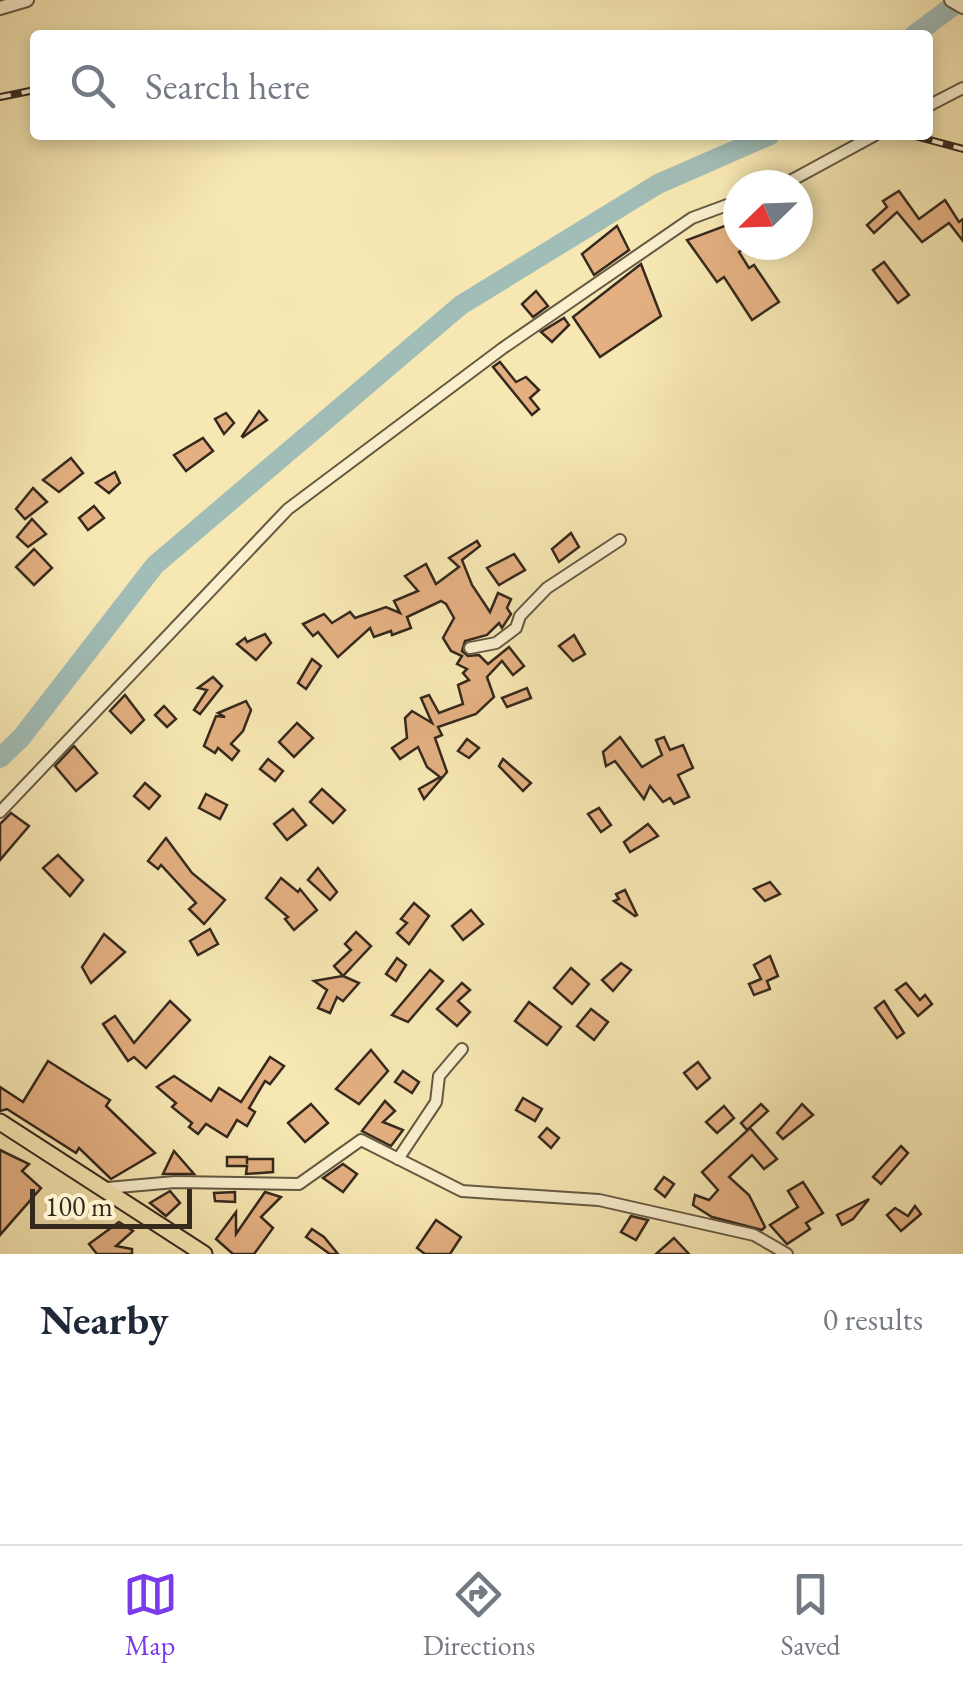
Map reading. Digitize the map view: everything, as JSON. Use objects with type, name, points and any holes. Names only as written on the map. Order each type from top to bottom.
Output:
[{"type":"main road","points":[[0,1122],[204,1254]]},
{"type":"street","points":[[0,8],[27,0]]},
{"type":"street","points":[[951,0],[963,7]]},
{"type":"street","points":[[933,103],[963,88]]},
{"type":"street","points":[[811,170],[866,140]]},
{"type":"street","points":[[0,812],[288,509],[503,348],[692,218],[723,207]]},
{"type":"street","points":[[470,648],[496,643],[516,628],[520,616],[547,588],[620,540]]},
{"type":"street","points":[[398,1159],[436,1102],[439,1076],[462,1049]]},
{"type":"street","points":[[107,1188],[176,1182],[300,1184],[357,1140],[462,1192],[558,1195],[615,1203],[754,1235],[787,1254]]},
{"type":"building","points":[[899,191],[919,219],[945,200],[959,222],[963,219],[963,241],[949,223],[922,242],[897,212],[874,233],[867,225],[887,207],[883,201]]},
{"type":"building","points":[[617,226],[629,250],[594,275],[582,254]]},
{"type":"building","points":[[723,227],[723,260],[744,260],[749,268],[754,265],[779,302],[752,320],[724,277],[717,282],[687,240]]},
{"type":"building","points":[[884,262],[909,295],[898,303],[873,270]]},
{"type":"building","points":[[641,264],[661,316],[600,357],[573,317]]},
{"type":"building","points":[[536,291],[548,306],[533,317],[522,304]]},
{"type":"building","points":[[564,318],[569,325],[552,342],[541,332]]},
{"type":"building","points":[[500,362],[516,382],[526,377],[539,390],[530,398],[539,409],[532,415],[493,367]]},
{"type":"building","points":[[259,411],[267,420],[243,437],[242,436]]},
{"type":"building","points":[[226,413],[234,423],[224,434],[215,419]]},
{"type":"building","points":[[203,438],[213,451],[186,471],[174,455]]},
{"type":"building","points":[[71,458],[83,473],[59,492],[43,480]]},
{"type":"building","points":[[115,472],[120,483],[109,493],[96,483]]},
{"type":"building","points":[[33,488],[47,502],[25,519],[16,509]]},
{"type":"building","points":[[94,506],[104,518],[88,530],[79,518]]},
{"type":"building","points":[[32,519],[46,534],[28,547],[17,537]]},
{"type":"building","points":[[571,533],[579,547],[559,562],[552,549]]},
{"type":"building","points":[[477,541],[480,546],[462,560],[472,585],[490,612],[498,593],[511,599],[507,608],[511,614],[502,628],[499,623],[487,635],[465,641],[462,651],[468,656],[479,655],[488,664],[509,647],[524,666],[513,675],[502,661],[487,677],[494,697],[476,714],[438,727],[442,735],[435,738],[447,772],[424,799],[419,789],[440,777],[427,767],[418,747],[400,759],[392,748],[407,738],[405,718],[412,711],[432,723],[421,698],[429,695],[439,713],[463,704],[458,685],[469,680],[463,673],[467,669],[457,664],[462,656],[451,651],[443,638],[454,618],[446,604],[441,601],[407,617],[411,628],[392,635],[391,631],[374,637],[370,628],[338,657],[318,632],[313,636],[303,624],[324,614],[332,623],[350,612],[355,618],[386,607],[400,613],[394,601],[418,591],[405,576],[426,564],[436,584],[459,567],[449,558]]},
{"type":"building","points":[[34,549],[52,568],[34,585],[16,567]]},
{"type":"building","points":[[514,554],[525,570],[499,585],[487,568]]},
{"type":"building","points":[[265,634],[271,643],[256,660],[237,644],[245,638],[247,642]]},
{"type":"building","points":[[574,635],[585,654],[573,661],[559,646]]},
{"type":"building","points":[[312,659],[321,666],[306,689],[298,683]]},
{"type":"building","points":[[213,677],[222,686],[200,714],[194,710],[207,690],[198,688]]},
{"type":"building","points":[[527,688],[531,698],[507,707],[502,698]]},
{"type":"building","points":[[125,695],[144,720],[131,733],[110,711]]},
{"type":"building","points":[[246,701],[251,710],[243,731],[231,744],[239,751],[232,760],[218,748],[215,753],[204,746],[216,716],[225,717],[218,713]]},
{"type":"building","points":[[164,706],[176,719],[167,727],[155,715]]},
{"type":"building","points":[[297,723],[313,738],[294,757],[279,742]]},
{"type":"building","points":[[620,737],[642,767],[662,755],[656,740],[664,737],[670,750],[683,745],[693,768],[678,775],[689,797],[674,804],[670,798],[663,802],[650,786],[644,799],[615,761],[606,766],[603,752]]},
{"type":"building","points":[[467,739],[479,748],[469,758],[458,751]]},
{"type":"building","points":[[74,746],[97,773],[76,791],[55,766]]},
{"type":"building","points":[[268,759],[283,771],[275,781],[260,769]]},
{"type":"building","points":[[503,759],[531,783],[523,791],[499,766]]},
{"type":"building","points":[[145,783],[160,796],[149,809],[134,796]]},
{"type":"building","points":[[322,789],[345,810],[333,823],[310,802]]},
{"type":"building","points":[[206,794],[227,805],[220,819],[199,808]]},
{"type":"building","points":[[599,808],[611,825],[601,832],[588,814]]},
{"type":"building","points":[[293,809],[306,825],[287,840],[274,824]]},
{"type":"building","points":[[11,813],[29,826],[0,860],[0,824]]},
{"type":"building","points":[[648,824],[658,836],[630,852],[624,842]]},
{"type":"building","points":[[166,838],[192,873],[225,900],[204,924],[189,909],[196,903],[161,865],[158,869],[148,861]]},
{"type":"building","points":[[58,855],[83,880],[70,896],[43,868]]},
{"type":"building","points":[[318,868],[337,892],[330,900],[308,880]]},
{"type":"building","points":[[281,878],[298,892],[300,889],[317,910],[294,930],[285,919],[288,917],[266,898]]},
{"type":"building","points":[[770,882],[780,894],[765,901],[754,889]]},
{"type":"building","points":[[625,890],[635,916],[614,901],[619,899],[616,894]]},
{"type":"building","points":[[414,903],[429,916],[409,944],[397,933],[407,923],[401,919]]},
{"type":"building","points":[[471,910],[483,924],[463,940],[452,926]]},
{"type":"building","points":[[210,929],[218,944],[198,955],[190,941]]},
{"type":"building","points":[[356,932],[371,946],[343,976],[334,966],[351,950],[345,944]]},
{"type":"building","points":[[104,934],[125,952],[91,983],[82,967]]},
{"type":"building","points":[[770,956],[778,976],[767,981],[770,989],[754,995],[749,984],[761,979],[754,965]]},
{"type":"building","points":[[397,958],[406,965],[396,981],[386,974]]},
{"type":"building","points":[[621,963],[631,970],[613,991],[602,980]]},
{"type":"building","points":[[571,968],[589,984],[572,1004],[554,988]]},
{"type":"building","points":[[430,970],[443,981],[408,1022],[392,1015]]},
{"type":"building","points":[[343,976],[359,983],[343,1001],[337,997],[330,1013],[318,1008],[327,990],[314,981]]},
{"type":"building","points":[[462,983],[470,990],[458,1001],[470,1012],[457,1026],[437,1009]]},
{"type":"building","points":[[906,983],[920,1000],[925,995],[932,1004],[918,1016],[896,990]]},
{"type":"building","points":[[170,1001],[190,1020],[146,1068],[134,1057],[128,1061],[103,1024],[115,1016],[134,1043]]},
{"type":"building","points":[[884,1001],[904,1033],[897,1038],[875,1008]]},
{"type":"building","points":[[529,1002],[561,1027],[547,1045],[515,1021]]},
{"type":"building","points":[[591,1009],[608,1022],[594,1040],[577,1026]]},
{"type":"building","points":[[371,1050],[388,1071],[359,1104],[336,1089]]},
{"type":"building","points":[[270,1057],[284,1066],[270,1084],[265,1081],[249,1108],[255,1112],[247,1126],[237,1120],[227,1137],[206,1124],[198,1134],[189,1127],[192,1123],[172,1107],[176,1103],[157,1087],[174,1076],[211,1101],[219,1088],[241,1102]]},
{"type":"building","points":[[48,1061],[110,1100],[106,1106],[155,1153],[111,1179],[79,1148],[76,1153],[7,1109],[0,1111],[0,1087],[23,1102]]},
{"type":"building","points":[[698,1062],[710,1078],[697,1089],[684,1073]]},
{"type":"building","points":[[403,1071],[419,1082],[412,1093],[395,1082]]},
{"type":"building","points":[[523,1098],[542,1109],[535,1121],[516,1110]]},
{"type":"building","points":[[385,1101],[395,1111],[383,1122],[403,1130],[391,1146],[362,1131]]},
{"type":"building","points":[[311,1104],[328,1123],[305,1142],[288,1123]]},
{"type":"building","points":[[761,1104],[768,1111],[747,1130],[741,1123]]},
{"type":"building","points":[[802,1104],[813,1115],[783,1139],[777,1133]]},
{"type":"building","points":[[724,1106],[734,1118],[717,1133],[706,1122]]},
{"type":"building","points":[[547,1128],[559,1138],[551,1148],[539,1137]]},
{"type":"building","points":[[750,1128],[777,1159],[764,1169],[752,1155],[729,1177],[749,1195],[765,1227],[762,1230],[712,1217],[693,1205],[695,1195],[709,1200],[718,1190],[702,1172]]},
{"type":"building","points":[[901,1146],[908,1153],[881,1184],[873,1177]]},
{"type":"building","points":[[0,1150],[29,1164],[22,1171],[41,1188],[0,1235]]},
{"type":"building","points":[[174,1151],[194,1174],[163,1174]]},
{"type":"building","points":[[227,1157],[273,1159],[273,1172],[246,1174],[247,1166],[227,1166]]},
{"type":"building","points":[[343,1164],[357,1174],[343,1192],[323,1178]]},
{"type":"building","points":[[664,1177],[674,1184],[665,1197],[655,1189]]},
{"type":"building","points":[[803,1182],[823,1213],[806,1223],[810,1229],[787,1244],[770,1225],[798,1207],[788,1191]]},
{"type":"building","points":[[170,1191],[180,1203],[166,1216],[150,1203]]},
{"type":"building","points":[[235,1192],[235,1202],[215,1201],[214,1193]]},
{"type":"building","points":[[265,1192],[281,1197],[261,1217],[273,1228],[254,1254],[233,1254],[216,1239],[236,1212],[236,1234]]},
{"type":"building","points":[[869,1199],[853,1219],[842,1225],[837,1215]]},
{"type":"building","points":[[915,1206],[921,1214],[901,1231],[887,1215],[895,1208],[908,1216]]},
{"type":"building","points":[[631,1216],[648,1220],[636,1240],[621,1232]]},
{"type":"building","points":[[436,1220],[461,1237],[450,1254],[425,1254],[417,1248]]},
{"type":"building","points":[[119,1222],[133,1231],[116,1246],[132,1249],[132,1254],[97,1254],[89,1244]]},
{"type":"building","points":[[312,1229],[338,1254],[330,1254],[306,1237]]},
{"type":"building","points":[[674,1238],[689,1254],[656,1254]]},
{"type":"waterway","points":[[921,30],[961,0]]},
{"type":"waterway","points":[[0,758],[21,738],[155,565],[461,305],[658,184],[759,140]]},
{"type":"railway","points":[[0,97],[30,91]]},
{"type":"railway","points":[[930,140],[963,149]]}]
